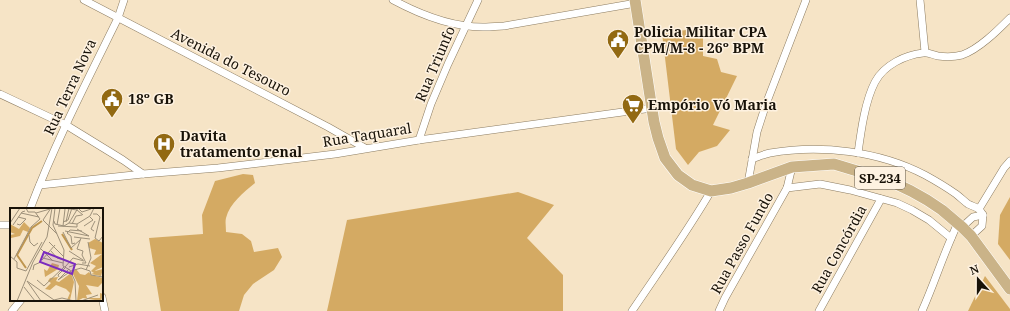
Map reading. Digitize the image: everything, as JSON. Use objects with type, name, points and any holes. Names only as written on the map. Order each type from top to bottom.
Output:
[{"type":"main road","name":"SP-234","points":[[636,2],[656,130],[665,158],[678,175],[692,186],[711,191],[731,188],[792,167],[834,164],[890,181],[927,200],[960,225],[971,236],[1010,289]]},
{"type":"street","name":"Avenida do Tesouro","points":[[84,0],[315,120],[365,148]]},
{"type":"street","name":"Rua Terra Nova","points":[[40,185],[66,125],[118,18],[124,0]]},
{"type":"street","points":[[393,0],[432,18],[466,26],[485,27],[504,26],[636,2]]},
{"type":"street","name":"Rua Triunfo","points":[[419,140],[431,104],[478,0]]},
{"type":"street","points":[[748,182],[757,132],[766,104],[806,0]]},
{"type":"street","points":[[920,0],[925,52]]},
{"type":"street","points":[[858,153],[870,94],[883,71],[894,63],[910,55],[925,52],[938,56],[951,57],[968,52],[979,45],[1010,18]]},
{"type":"street","points":[[0,94],[66,125],[123,160],[142,174]]},
{"type":"street","name":"Rua Taquaral","points":[[40,185],[142,174],[218,168],[335,154],[419,140],[652,108]]},
{"type":"street","points":[[752,159],[768,153],[795,150],[829,150],[858,153],[895,162],[909,168],[939,183],[967,204],[981,212]]},
{"type":"street","points":[[922,311],[951,238],[960,225],[981,212],[1004,168],[1010,161]]},
{"type":"street","name":"Rua Passo Fundo","points":[[719,311],[787,188],[792,167]]},
{"type":"street","name":"Rua Passo Fundo","points":[[787,188],[820,184],[850,190],[897,203],[929,220],[951,238]]},
{"type":"street","points":[[30,208],[40,185]]},
{"type":"street","points":[[632,311],[693,221],[711,191]]},
{"type":"street","name":"Rua Concórdia","points":[[819,311],[881,199]]},
{"type":"street","points":[[971,236],[982,226],[981,212]]},
{"type":"street","points":[[12,311],[20,301]]},
{"type":"street","points":[[103,301],[105,311]]},
{"type":"shaded area","points":[[703,28],[703,56],[717,59],[721,72],[737,76],[713,125],[730,130],[717,146],[699,152],[688,165],[676,149],[662,33]]},
{"type":"shaded area","points":[[243,174],[253,175],[255,183],[238,199],[228,213],[226,220],[226,232],[242,234],[251,241],[254,252],[278,248],[282,257],[274,270],[253,284],[244,295],[239,311],[161,311],[149,238],[203,234],[202,215],[215,181]]},
{"type":"shaded area","points":[[518,192],[554,205],[527,238],[563,275],[563,311],[327,311],[347,220]]},
{"type":"shaded area","points":[[1010,197],[1010,260],[998,244],[1000,215]]},
{"type":"shaded area","points":[[985,276],[1010,309],[1010,311],[968,311]]},
{"type":"place","name":"Policia Militar CPA CPM/M-8 - 26º BPM","points":[[618,60]]},
{"type":"place","name":"18º GB","points":[[112,118]]},
{"type":"place","name":"Empório Vó Maria","points":[[633,124]]},
{"type":"place","name":"Davita tratamento renal","points":[[164,164]]}]
